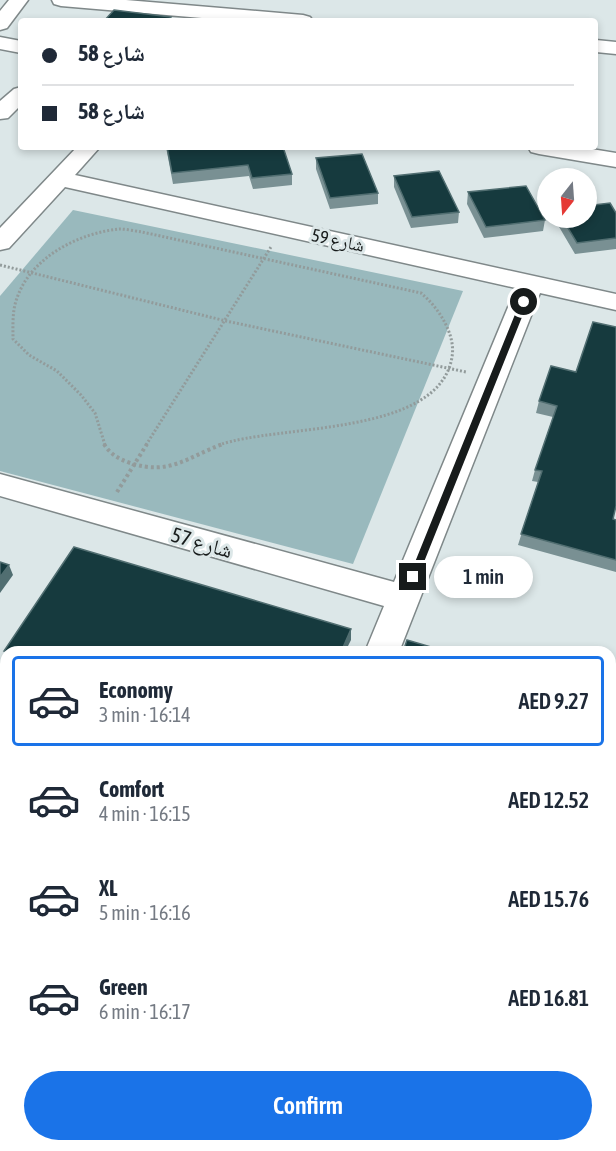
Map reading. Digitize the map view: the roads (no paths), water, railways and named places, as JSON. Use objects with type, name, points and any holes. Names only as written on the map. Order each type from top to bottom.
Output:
[{"type":"street","points":[[0,24],[19,0]]},
{"type":"street","points":[[61,0],[270,18]]},
{"type":"street","points":[[0,43],[18,46]]},
{"type":"street","points":[[598,46],[616,48]]},
{"type":"street","points":[[0,56],[18,59]]},
{"type":"street","points":[[0,87],[18,91]]},
{"type":"street","points":[[0,114],[18,95]]},
{"type":"street","points":[[598,144],[616,147]]},
{"type":"street","points":[[0,243],[9,222],[60,179],[86,150]]},
{"type":"street","points":[[557,150],[616,160]]},
{"type":"street","name":"شارع 59","points":[[60,179],[616,302]]},
{"type":"street","points":[[385,646],[531,283]]},
{"type":"street","name":"شارع 57","points":[[0,485],[405,599]]}]
